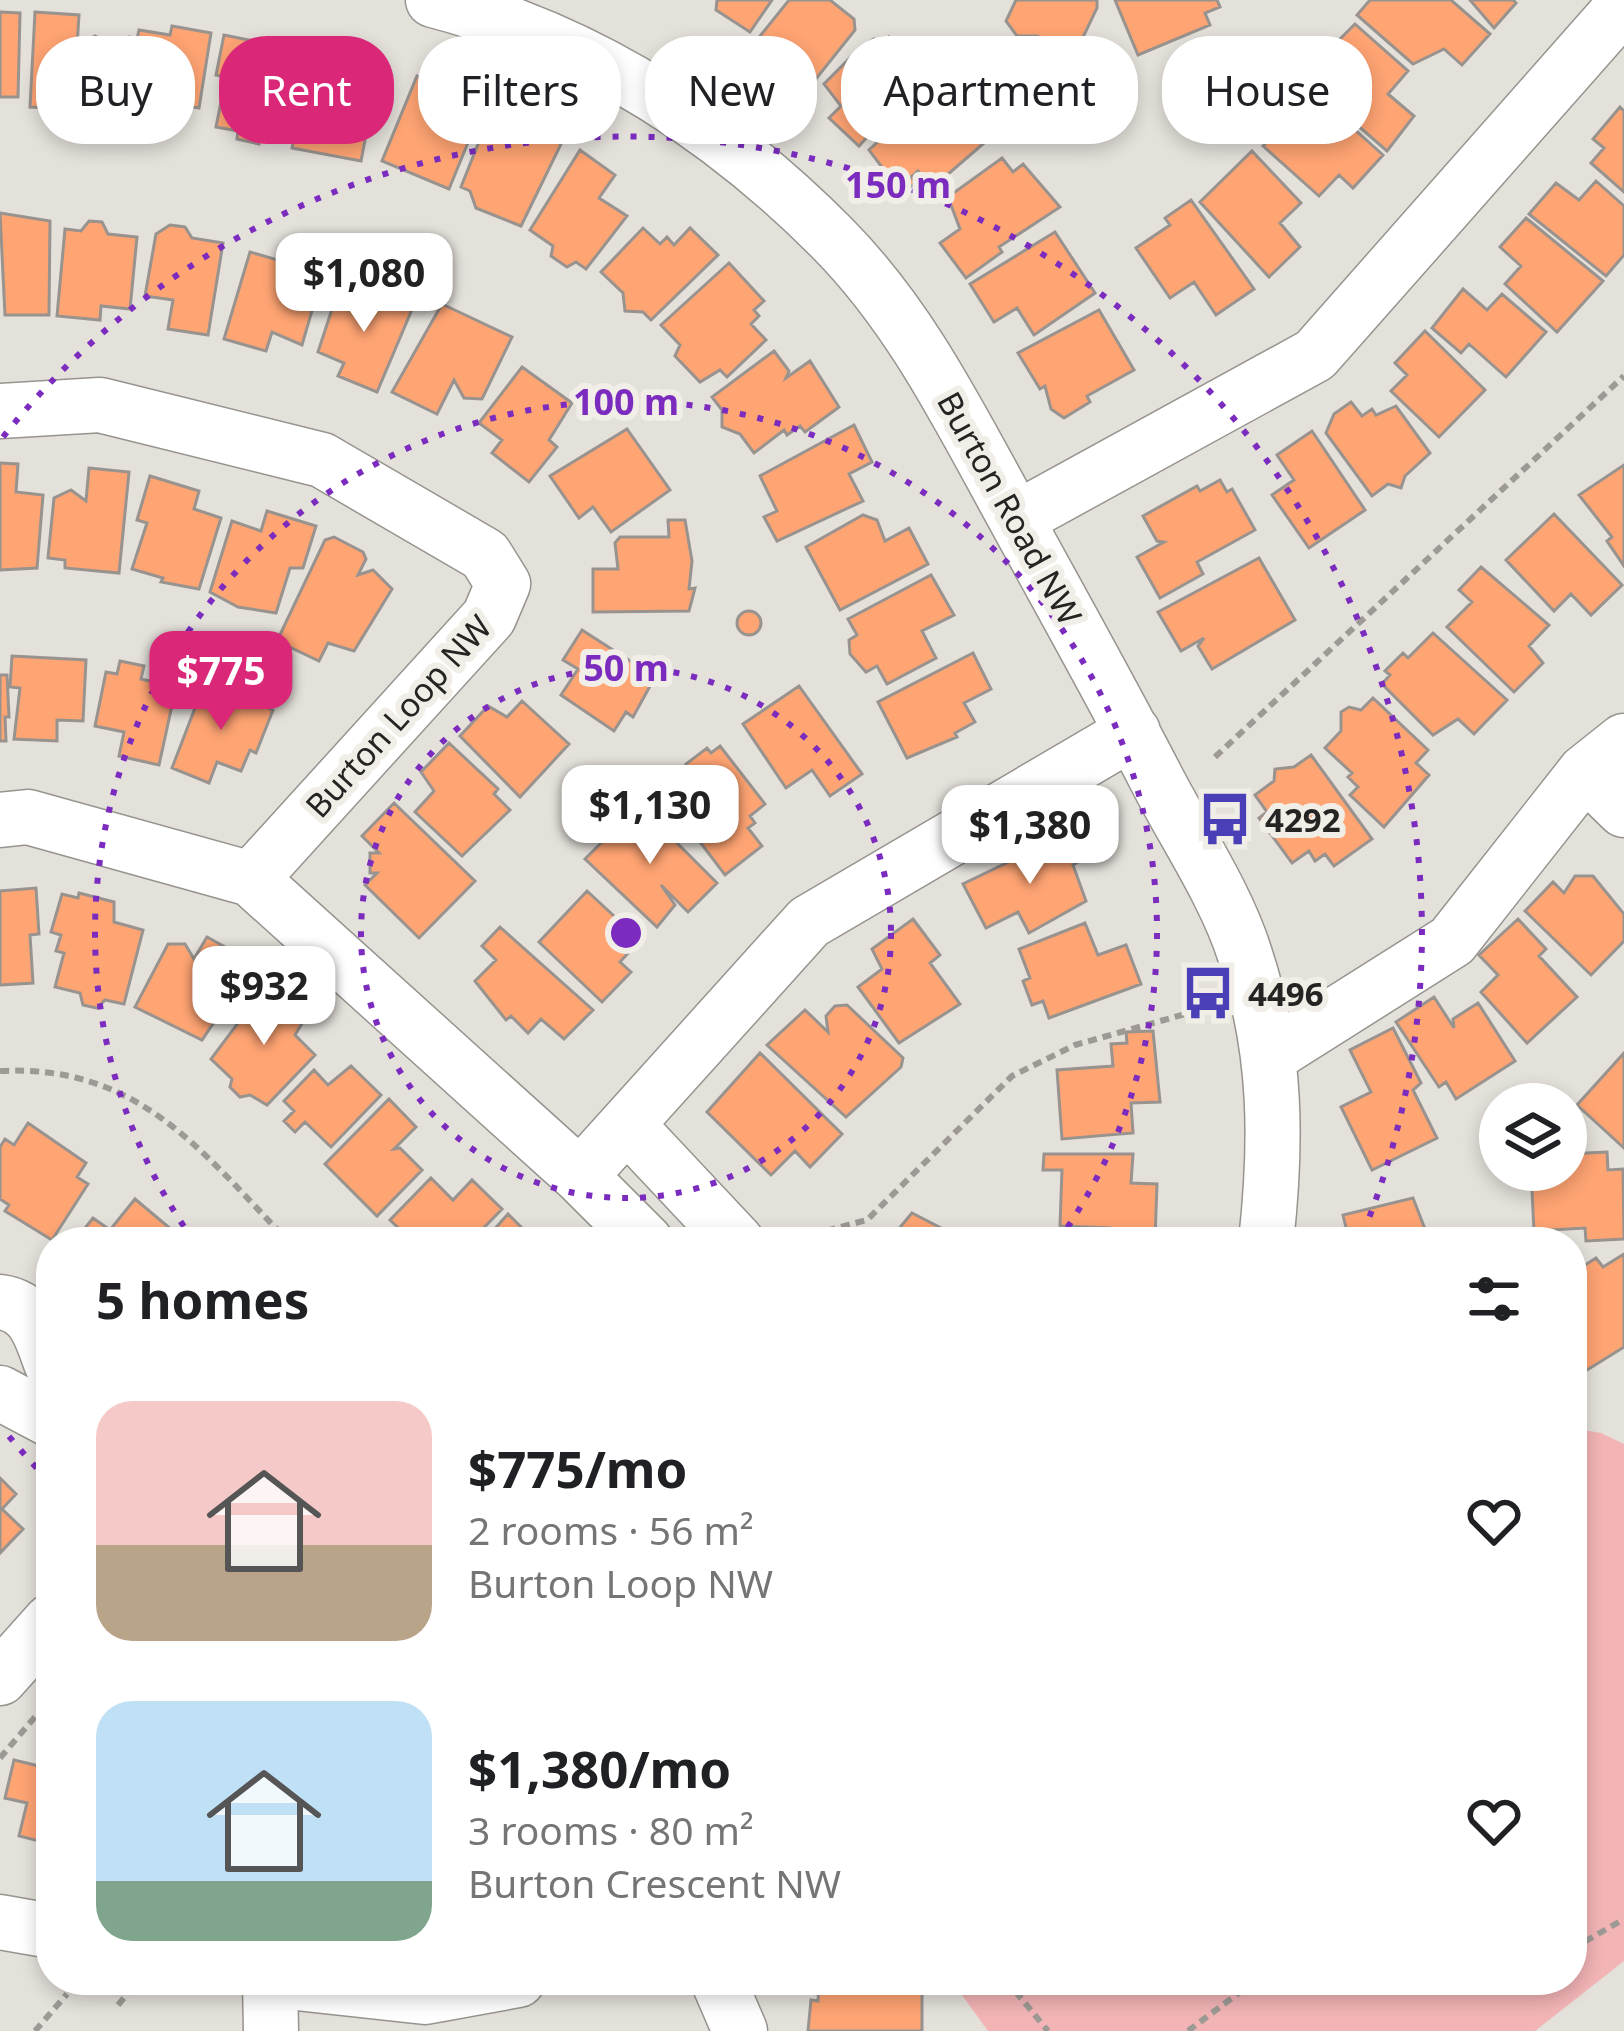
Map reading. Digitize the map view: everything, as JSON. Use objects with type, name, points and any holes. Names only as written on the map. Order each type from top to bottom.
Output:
[{"type":"street","name":"Burton Road NW","points":[[433,0],[574,47],[670,105],[760,170],[837,243],[922,347],[1133,732],[1245,951],[1270,1056],[1276,1147],[1268,1227]]},
{"type":"street","points":[[1016,519],[1315,355],[1624,4]]},
{"type":"street","name":"Burton Loop NW","points":[[0,411],[100,405],[322,460],[485,555],[496,568],[503,584],[489,617],[251,879]]},
{"type":"street","points":[[580,1176],[809,922],[1133,732]]},
{"type":"street","points":[[1270,1056],[1452,941],[1604,757],[1624,810]]},
{"type":"street","points":[[0,820],[28,817],[251,879],[631,1227]]},
{"type":"street","points":[[628,1126],[723,1227]]},
{"type":"street","points":[[0,1302],[21,1307],[36,1327]]},
{"type":"street","points":[[0,1394],[36,1412]]},
{"type":"street","points":[[0,1678],[36,1638]]},
{"type":"street","points":[[0,1922],[36,1928]]},
{"type":"street","points":[[270,1995],[271,2031]]},
{"type":"street","points":[[724,1995],[740,2031]]},
{"type":"path","points":[[1215,757],[1624,376]]},
{"type":"path","points":[[841,1227],[867,1220],[1012,1076],[1075,1045],[1203,1010]]},
{"type":"path","points":[[0,1071],[32,1069],[91,1081],[151,1106],[274,1227]]},
{"type":"path","points":[[0,1758],[36,1715]]},
{"type":"path","points":[[1587,1940],[1624,1919]]},
{"type":"path","points":[[35,2031],[66,1995]]},
{"type":"path","points":[[118,2006],[127,1995]]},
{"type":"path","points":[[1018,1995],[1048,2031]]},
{"type":"path","points":[[1188,2031],[1236,1995]]},
{"type":"shaded area","points":[[1587,1431],[1624,1444],[1624,1961],[1587,1990]]},
{"type":"shaded area","points":[[962,1995],[1581,1995],[1535,2031],[988,2031]]},
{"type":"building","points":[[717,0],[772,0],[750,32],[716,10]]},
{"type":"building","points":[[789,0],[830,0],[854,19],[855,30],[850,36],[841,36],[841,48],[817,78],[817,36],[760,36]]},
{"type":"building","points":[[1016,0],[1097,0],[1084,36],[1017,36],[1006,21]]},
{"type":"building","points":[[1115,0],[1217,0],[1220,7],[1205,13],[1210,25],[1184,36],[1162,36],[1162,45],[1138,55],[1138,36],[1130,36]]},
{"type":"building","points":[[1370,0],[1451,0],[1490,34],[1462,65],[1444,49],[1413,64],[1357,15]]},
{"type":"building","points":[[1470,0],[1513,0],[1516,3],[1494,28]]},
{"type":"building","points":[[0,12],[20,13],[18,97],[0,97]]},
{"type":"building","points":[[35,12],[79,15],[78,36],[36,36],[36,107],[30,107]]},
{"type":"building","points":[[1355,24],[1369,36],[1343,36]]},
{"type":"building","points":[[172,26],[211,33],[199,108],[195,107],[195,36],[138,36],[139,30],[170,35]]},
{"type":"building","points":[[1372,39],[1408,71],[1388,94],[1414,116],[1387,151],[1372,138]]},
{"type":"building","points":[[841,67],[841,106],[824,84]]},
{"type":"building","points":[[418,76],[418,144],[467,144],[449,189],[382,161],[389,144],[394,144],[394,132]]},
{"type":"building","points":[[841,106],[841,129],[829,118]]},
{"type":"building","points":[[1620,107],[1624,111],[1624,192],[1591,163],[1604,148],[1593,139]]},
{"type":"building","points":[[293,144],[364,144],[361,161],[292,148]]},
{"type":"building","points":[[478,144],[561,144],[521,226],[476,208],[470,191],[461,187]]},
{"type":"building","points":[[875,144],[983,144],[932,188],[918,171],[911,177],[916,182],[902,194],[869,150]]},
{"type":"building","points":[[1371,144],[1383,155],[1353,188],[1339,175],[1319,196],[1263,146]]},
{"type":"building","points":[[580,150],[615,175],[599,198],[627,216],[586,269],[576,262],[567,267],[551,256],[553,246],[530,230]]},
{"type":"building","points":[[1252,151],[1301,203],[1280,223],[1300,247],[1269,277],[1200,202]]},
{"type":"building","points":[[1002,158],[1013,172],[1023,164],[1060,207],[999,247],[1002,252],[966,278],[940,243],[960,229],[948,197]]},
{"type":"building","points":[[1596,181],[1624,206],[1624,255],[1606,276],[1529,214],[1556,183],[1579,200]]},
{"type":"building","points":[[1191,200],[1254,289],[1216,315],[1194,282],[1170,298],[1136,248],[1170,225],[1165,218]]},
{"type":"building","points":[[0,213],[50,221],[49,315],[5,315]]},
{"type":"building","points":[[1526,218],[1603,281],[1557,332],[1505,284],[1521,266],[1500,247]]},
{"type":"building","points":[[89,221],[102,222],[108,234],[137,237],[130,309],[101,306],[100,320],[57,316],[65,229],[81,231]]},
{"type":"building","points":[[170,225],[185,227],[192,238],[223,243],[208,335],[168,329],[173,300],[145,296],[156,234]]},
{"type":"building","points":[[643,228],[660,244],[667,237],[674,245],[690,228],[718,255],[651,320],[643,312],[625,311],[623,293],[601,272]]},
{"type":"building","points":[[1055,232],[1095,293],[1034,335],[1017,308],[994,322],[970,284]]},
{"type":"building","points":[[250,252],[323,273],[302,345],[272,332],[266,351],[224,339]]},
{"type":"building","points":[[729,263],[764,301],[754,310],[759,316],[751,324],[766,340],[727,377],[720,370],[700,382],[675,356],[680,345],[661,325]]},
{"type":"building","points":[[354,285],[413,307],[377,392],[338,376],[344,363],[318,352],[334,303],[345,288]]},
{"type":"building","points":[[1463,289],[1487,310],[1502,294],[1546,332],[1506,377],[1469,344],[1461,353],[1432,328]]},
{"type":"building","points":[[442,304],[512,337],[482,399],[464,398],[454,380],[437,414],[392,392]]},
{"type":"building","points":[[1099,310],[1134,370],[1087,396],[1090,402],[1064,418],[1051,409],[1045,386],[1040,389],[1018,353]]},
{"type":"building","points":[[1425,331],[1485,390],[1439,437],[1391,391],[1407,375],[1395,363]]},
{"type":"building","points":[[774,351],[789,371],[786,378],[810,361],[839,407],[805,432],[800,426],[787,435],[784,430],[754,453],[740,434],[722,427],[722,410],[712,397]]},
{"type":"building","points":[[522,367],[572,403],[549,440],[557,447],[529,482],[492,453],[502,440],[479,423]]},
{"type":"building","points":[[1351,402],[1362,416],[1372,409],[1376,415],[1396,406],[1430,453],[1405,476],[1401,488],[1388,484],[1372,496],[1326,433],[1334,414]]},
{"type":"building","points":[[854,425],[872,462],[849,474],[863,501],[777,541],[764,517],[777,511],[760,476]]},
{"type":"building","points":[[627,429],[670,490],[611,532],[593,507],[579,518],[550,476]]},
{"type":"building","points":[[1312,431],[1365,510],[1309,548],[1272,495],[1294,480],[1277,455]]},
{"type":"building","points":[[0,463],[18,464],[16,492],[43,495],[37,568],[0,570]]},
{"type":"building","points":[[1624,465],[1624,566],[1607,541],[1612,537],[1579,495]]},
{"type":"building","points":[[89,468],[129,472],[119,573],[65,568],[65,560],[48,558],[54,498],[71,490],[86,501]]},
{"type":"building","points":[[150,476],[199,491],[194,509],[221,518],[199,589],[161,582],[163,578],[132,569],[147,523],[137,520]]},
{"type":"building","points":[[1220,480],[1227,492],[1232,489],[1255,530],[1197,562],[1203,574],[1160,598],[1137,557],[1164,542],[1157,541],[1143,516],[1197,486],[1200,491]]},
{"type":"building","points":[[267,511],[316,526],[303,568],[290,568],[276,613],[238,607],[210,592],[232,521],[261,531]]},
{"type":"building","points":[[1554,514],[1622,585],[1591,615],[1571,594],[1554,611],[1506,560]]},
{"type":"building","points":[[863,515],[877,520],[885,541],[909,528],[928,564],[840,610],[806,547]]},
{"type":"building","points":[[668,520],[685,520],[692,561],[689,589],[695,588],[689,611],[593,612],[593,569],[618,569],[615,543],[620,537],[669,537]]},
{"type":"building","points":[[334,537],[363,552],[366,559],[358,575],[373,570],[392,589],[354,651],[328,643],[319,661],[277,641],[325,540]]},
{"type":"building","points":[[1259,558],[1295,620],[1212,669],[1198,646],[1204,638],[1181,651],[1158,612]]},
{"type":"building","points":[[1481,567],[1549,625],[1529,646],[1543,663],[1514,692],[1447,627],[1472,602],[1459,590]]},
{"type":"building","points":[[931,575],[954,615],[922,631],[936,658],[887,684],[877,666],[866,672],[850,654],[849,640],[857,635],[848,619]]},
{"type":"building","points":[[749,611],[758,614],[758,632],[749,635],[740,632],[737,623],[740,614]]},
{"type":"building","points":[[582,630],[655,677],[633,717],[626,712],[614,731],[561,695],[578,669],[563,660]]},
{"type":"building","points":[[1433,633],[1507,700],[1474,734],[1458,719],[1433,735],[1382,684],[1390,675],[1385,671],[1403,653],[1408,658]]},
{"type":"building","points":[[973,653],[991,689],[964,703],[975,722],[955,733],[957,737],[907,758],[878,702]]},
{"type":"building","points":[[12,656],[86,660],[83,721],[57,720],[57,741],[14,739],[20,688],[10,687]]},
{"type":"building","points":[[120,661],[144,666],[141,679],[176,687],[159,765],[119,756],[124,732],[95,726],[106,672],[117,674]]},
{"type":"building","points":[[0,675],[7,675],[6,741],[0,741]]},
{"type":"building","points":[[205,682],[273,710],[256,753],[250,750],[241,771],[217,762],[209,783],[172,768]]},
{"type":"building","points":[[799,686],[862,774],[830,796],[812,770],[786,788],[743,724]]},
{"type":"building","points":[[1373,698],[1428,750],[1416,763],[1429,775],[1384,827],[1350,795],[1358,787],[1348,777],[1352,773],[1325,748],[1341,731],[1341,712],[1349,707],[1361,710]]},
{"type":"building","points":[[522,701],[569,744],[520,797],[460,736],[488,706],[507,717]]},
{"type":"building","points":[[449,743],[498,789],[494,794],[510,810],[462,856],[415,812],[434,791],[421,772]]},
{"type":"building","points":[[720,746],[765,804],[750,816],[755,823],[748,828],[762,846],[725,875],[662,792],[690,770],[686,764],[707,748],[711,753]]},
{"type":"building","points":[[1311,755],[1372,839],[1334,866],[1325,854],[1315,861],[1309,851],[1292,863],[1259,818],[1267,812],[1255,795],[1274,781],[1275,769],[1294,767]]},
{"type":"building","points":[[394,803],[475,881],[419,938],[365,885],[377,873],[370,873],[370,853],[379,853],[362,836]]},
{"type":"building","points":[[639,805],[717,883],[688,912],[661,885],[675,905],[657,927],[585,859]]},
{"type":"building","points":[[1064,835],[1078,862],[1073,865],[1086,901],[1029,933],[1018,912],[986,928],[963,884]]},
{"type":"building","points":[[1575,876],[1593,876],[1624,914],[1624,941],[1591,975],[1525,911],[1553,882],[1564,893]]},
{"type":"building","points":[[36,888],[39,934],[30,935],[33,983],[0,985],[0,891]]},
{"type":"building","points":[[587,891],[640,940],[620,962],[631,972],[602,1002],[539,942]]},
{"type":"building","points":[[79,893],[114,902],[114,922],[143,930],[124,1004],[105,1000],[97,1008],[83,1005],[80,993],[55,987],[64,953],[56,951],[61,935],[51,932],[62,894],[78,898]]},
{"type":"building","points":[[913,919],[940,955],[930,963],[960,1004],[899,1043],[858,987],[882,969],[872,949]]},
{"type":"building","points":[[1518,919],[1546,949],[1539,956],[1577,997],[1527,1043],[1481,992],[1498,975],[1479,955]]},
{"type":"building","points":[[1085,923],[1098,955],[1126,945],[1141,984],[1049,1018],[1043,1001],[1032,1005],[1023,981],[1030,978],[1019,949]]},
{"type":"building","points":[[500,927],[593,1010],[564,1039],[541,1019],[528,1033],[511,1016],[506,1020],[475,981],[496,960],[482,946]]},
{"type":"building","points":[[207,937],[254,963],[202,1040],[135,1007],[168,944],[185,944],[194,959]]},
{"type":"building","points":[[271,979],[280,988],[276,992],[304,1020],[295,1035],[315,1055],[267,1105],[250,1095],[240,1097],[230,1087],[232,1079],[211,1059]]},
{"type":"building","points":[[1434,997],[1454,1028],[1453,1019],[1478,1003],[1515,1061],[1456,1099],[1446,1082],[1439,1087],[1396,1022]]},
{"type":"building","points":[[847,1005],[903,1058],[901,1067],[846,1117],[767,1045],[805,1010],[828,1032],[826,1016],[835,1006]]},
{"type":"building","points":[[1393,1028],[1421,1083],[1413,1090],[1437,1138],[1372,1170],[1341,1107],[1371,1092],[1350,1050]]},
{"type":"building","points":[[1153,1031],[1160,1102],[1131,1103],[1133,1133],[1062,1139],[1057,1070],[1113,1066],[1111,1044],[1127,1043],[1126,1032]]},
{"type":"building","points":[[760,1053],[842,1134],[810,1167],[795,1151],[771,1175],[707,1112]]},
{"type":"building","points":[[1624,1053],[1624,1148],[1587,1114],[1587,1094]]},
{"type":"building","points":[[351,1066],[381,1095],[331,1147],[305,1122],[295,1132],[284,1121],[294,1111],[284,1101],[314,1070],[328,1085]]},
{"type":"building","points":[[389,1099],[416,1127],[394,1149],[400,1148],[422,1170],[377,1216],[325,1164]]},
{"type":"building","points":[[28,1123],[86,1163],[77,1177],[88,1184],[60,1227],[36,1230],[5,1211],[9,1205],[0,1199],[0,1147],[5,1139],[14,1145]]},
{"type":"building","points":[[1607,1152],[1608,1170],[1623,1169],[1624,1239],[1587,1241],[1587,1227],[1534,1227],[1532,1191],[1587,1191],[1587,1153]]},
{"type":"building","points":[[1044,1154],[1133,1154],[1131,1183],[1157,1184],[1155,1227],[1060,1226],[1062,1170],[1043,1170]]},
{"type":"building","points":[[431,1178],[453,1200],[472,1180],[502,1209],[485,1227],[397,1227],[390,1220]]},
{"type":"building","points":[[1413,1198],[1424,1227],[1346,1227],[1343,1215]]},
{"type":"building","points":[[135,1199],[168,1227],[112,1227]]},
{"type":"building","points":[[912,1213],[939,1227],[900,1227]]},
{"type":"building","points":[[508,1214],[521,1227],[496,1227]]},
{"type":"building","points":[[1624,1254],[1624,1347],[1587,1370],[1587,1264],[1596,1258],[1603,1267]]},
{"type":"building","points":[[0,1478],[16,1494],[2,1509],[23,1529],[0,1553]]},
{"type":"building","points":[[14,1760],[36,1765],[36,1840],[19,1836],[27,1803],[5,1798]]},
{"type":"building","points":[[818,1995],[922,1995],[922,2031],[808,2031],[811,2000],[818,2001]]},
{"type":"place","name":"4292","points":[[1225,819]]},
{"type":"place","name":"4496","points":[[1208,993]]}]
